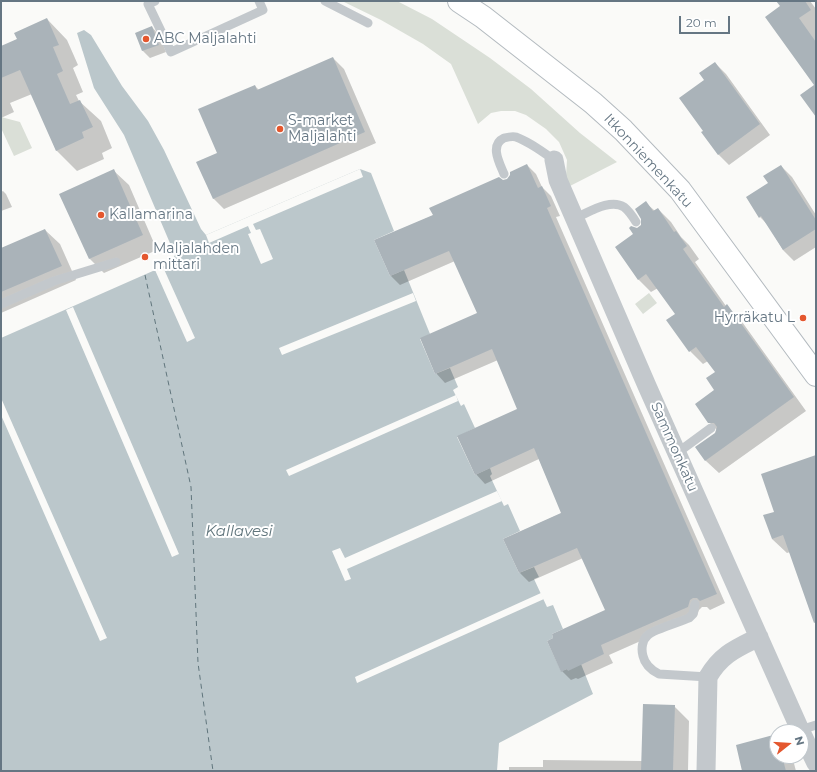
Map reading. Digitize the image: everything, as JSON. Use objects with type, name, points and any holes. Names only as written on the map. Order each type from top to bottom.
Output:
[{"type":"main road","name":"Itkonniemenkatu","points":[[459,1],[483,17],[593,103],[623,130],[670,179],[680,190],[816,375]]},
{"type":"street","name":"Sammonkatu","points":[[554,160],[558,180],[677,453],[759,637],[801,724]]},
{"type":"street","points":[[706,771],[708,677],[715,665],[722,658],[734,649],[759,637]]},
{"type":"street","name":"Sammonkatu","points":[[809,744],[816,764]]},
{"type":"lane","points":[[155,1],[148,4],[171,52],[263,10],[259,1]]},
{"type":"lane","points":[[325,1],[368,23]]},
{"type":"lane","points":[[504,174],[496,152],[497,145],[503,138],[515,137],[539,149],[554,160]]},
{"type":"lane","points":[[575,218],[608,205],[616,205],[623,206],[636,222]]},
{"type":"lane","points":[[1,304],[54,281],[116,262]]},
{"type":"lane","points":[[677,453],[711,428]]},
{"type":"lane","points":[[695,604],[693,614],[689,618],[648,635],[643,641],[643,656],[647,665],[652,671],[659,674],[708,677]]},
{"type":"shaded area","points":[[342,1],[397,1],[432,19],[490,58],[531,89],[580,133],[617,162],[570,186],[566,176],[567,160],[559,142],[546,129],[526,115],[515,111],[491,113],[478,124],[451,64],[423,44],[381,20]]},
{"type":"shaded area","points":[[1,117],[20,122],[32,148],[14,156],[1,128]]},
{"type":"shaded area","points":[[649,293],[657,303],[643,314],[635,304]]},
{"type":"water","name":"Kallavesi","points":[[84,30],[91,35],[122,86],[148,121],[164,150],[201,229],[206,235],[360,169],[371,173],[394,231],[374,240],[390,276],[404,270],[430,334],[420,339],[435,374],[450,368],[458,387],[453,390],[461,406],[464,404],[475,428],[457,437],[475,475],[490,468],[492,474],[490,476],[504,506],[508,504],[520,531],[503,539],[519,573],[534,567],[539,577],[534,579],[547,607],[553,605],[563,629],[552,634],[553,638],[547,641],[561,671],[568,670],[581,664],[593,694],[499,743],[497,771],[1,771],[1,338],[171,263],[175,255],[124,135],[94,88],[77,33]]},
{"type":"pier","points":[[360,169],[363,177],[253,224],[256,230],[260,229],[273,259],[261,264],[248,234],[251,233],[248,226],[209,243],[206,235]]},
{"type":"pier","points":[[163,267],[195,338],[187,342],[155,270]]},
{"type":"pier","points":[[413,293],[416,301],[282,355],[279,348]]},
{"type":"pier","points":[[73,307],[179,554],[172,557],[66,310]]},
{"type":"pier","points":[[456,395],[458,401],[289,476],[286,470]]},
{"type":"pier","points":[[1,398],[107,638],[100,641],[1,415]]},
{"type":"pier","points":[[497,491],[502,501],[347,569],[351,579],[345,581],[332,551],[340,548],[345,558]]},
{"type":"pier","points":[[541,593],[544,599],[357,683],[355,677]]},
{"type":"building","points":[[776,1],[805,1],[811,10],[799,18],[816,42],[816,117],[800,95],[814,85],[765,17],[780,6]]},
{"type":"building","points":[[47,18],[59,45],[53,47],[63,71],[57,74],[70,104],[80,100],[93,127],[82,132],[84,138],[56,151],[20,70],[1,78],[1,46],[17,39],[14,33]]},
{"type":"building","points":[[152,26],[159,45],[142,51],[135,33]]},
{"type":"building","points":[[333,57],[365,132],[213,199],[196,162],[217,153],[198,109],[255,85],[257,90]]},
{"type":"building","points":[[715,62],[760,124],[718,155],[679,98],[704,80],[699,73]]},
{"type":"building","points":[[527,164],[538,188],[542,186],[551,206],[547,208],[717,594],[700,601],[697,598],[693,598],[690,600],[688,607],[601,645],[604,654],[568,671],[567,669],[561,672],[547,641],[553,638],[552,634],[605,610],[577,548],[519,573],[503,539],[561,513],[534,448],[475,475],[457,436],[517,409],[492,349],[435,374],[420,338],[477,313],[449,251],[390,276],[374,240],[433,215],[429,208],[499,177],[503,180],[507,179],[510,172]]},
{"type":"building","points":[[781,165],[816,220],[816,229],[783,250],[761,216],[759,218],[746,197],[768,183],[763,176]]},
{"type":"building","name":"Kallamarina","points":[[114,169],[143,235],[89,259],[59,194]]},
{"type":"building","points":[[646,201],[653,211],[658,208],[674,232],[676,231],[687,246],[683,249],[724,307],[727,304],[794,397],[705,461],[695,447],[715,433],[717,427],[714,423],[708,423],[695,404],[714,390],[706,378],[715,372],[696,347],[689,352],[666,320],[675,314],[646,274],[638,280],[615,247],[633,234],[629,228],[631,226],[637,228],[641,225],[641,219],[635,209]]},
{"type":"building","points":[[45,229],[62,266],[1,292],[1,248]]},
{"type":"building","points":[[816,455],[816,622],[814,623],[783,535],[772,539],[763,515],[774,512],[761,474]]},
{"type":"building","points":[[643,704],[675,705],[673,771],[641,771]]},
{"type":"building","points":[[769,736],[769,764],[784,764],[786,771],[742,771],[736,745]]},
{"type":"ferry route","points":[[145,275],[191,487],[198,663],[213,771]]},
{"type":"place","name":"ABC Maljalahti","points":[[146,39]]},
{"type":"place","name":"S-market Maljalahti","points":[[280,129]]},
{"type":"place","name":"Kallamarina","points":[[101,215]]},
{"type":"place","name":"Maljalahden mittari","points":[[145,257]]},
{"type":"place","name":"Hyrräkatu L","points":[[803,318]]}]
